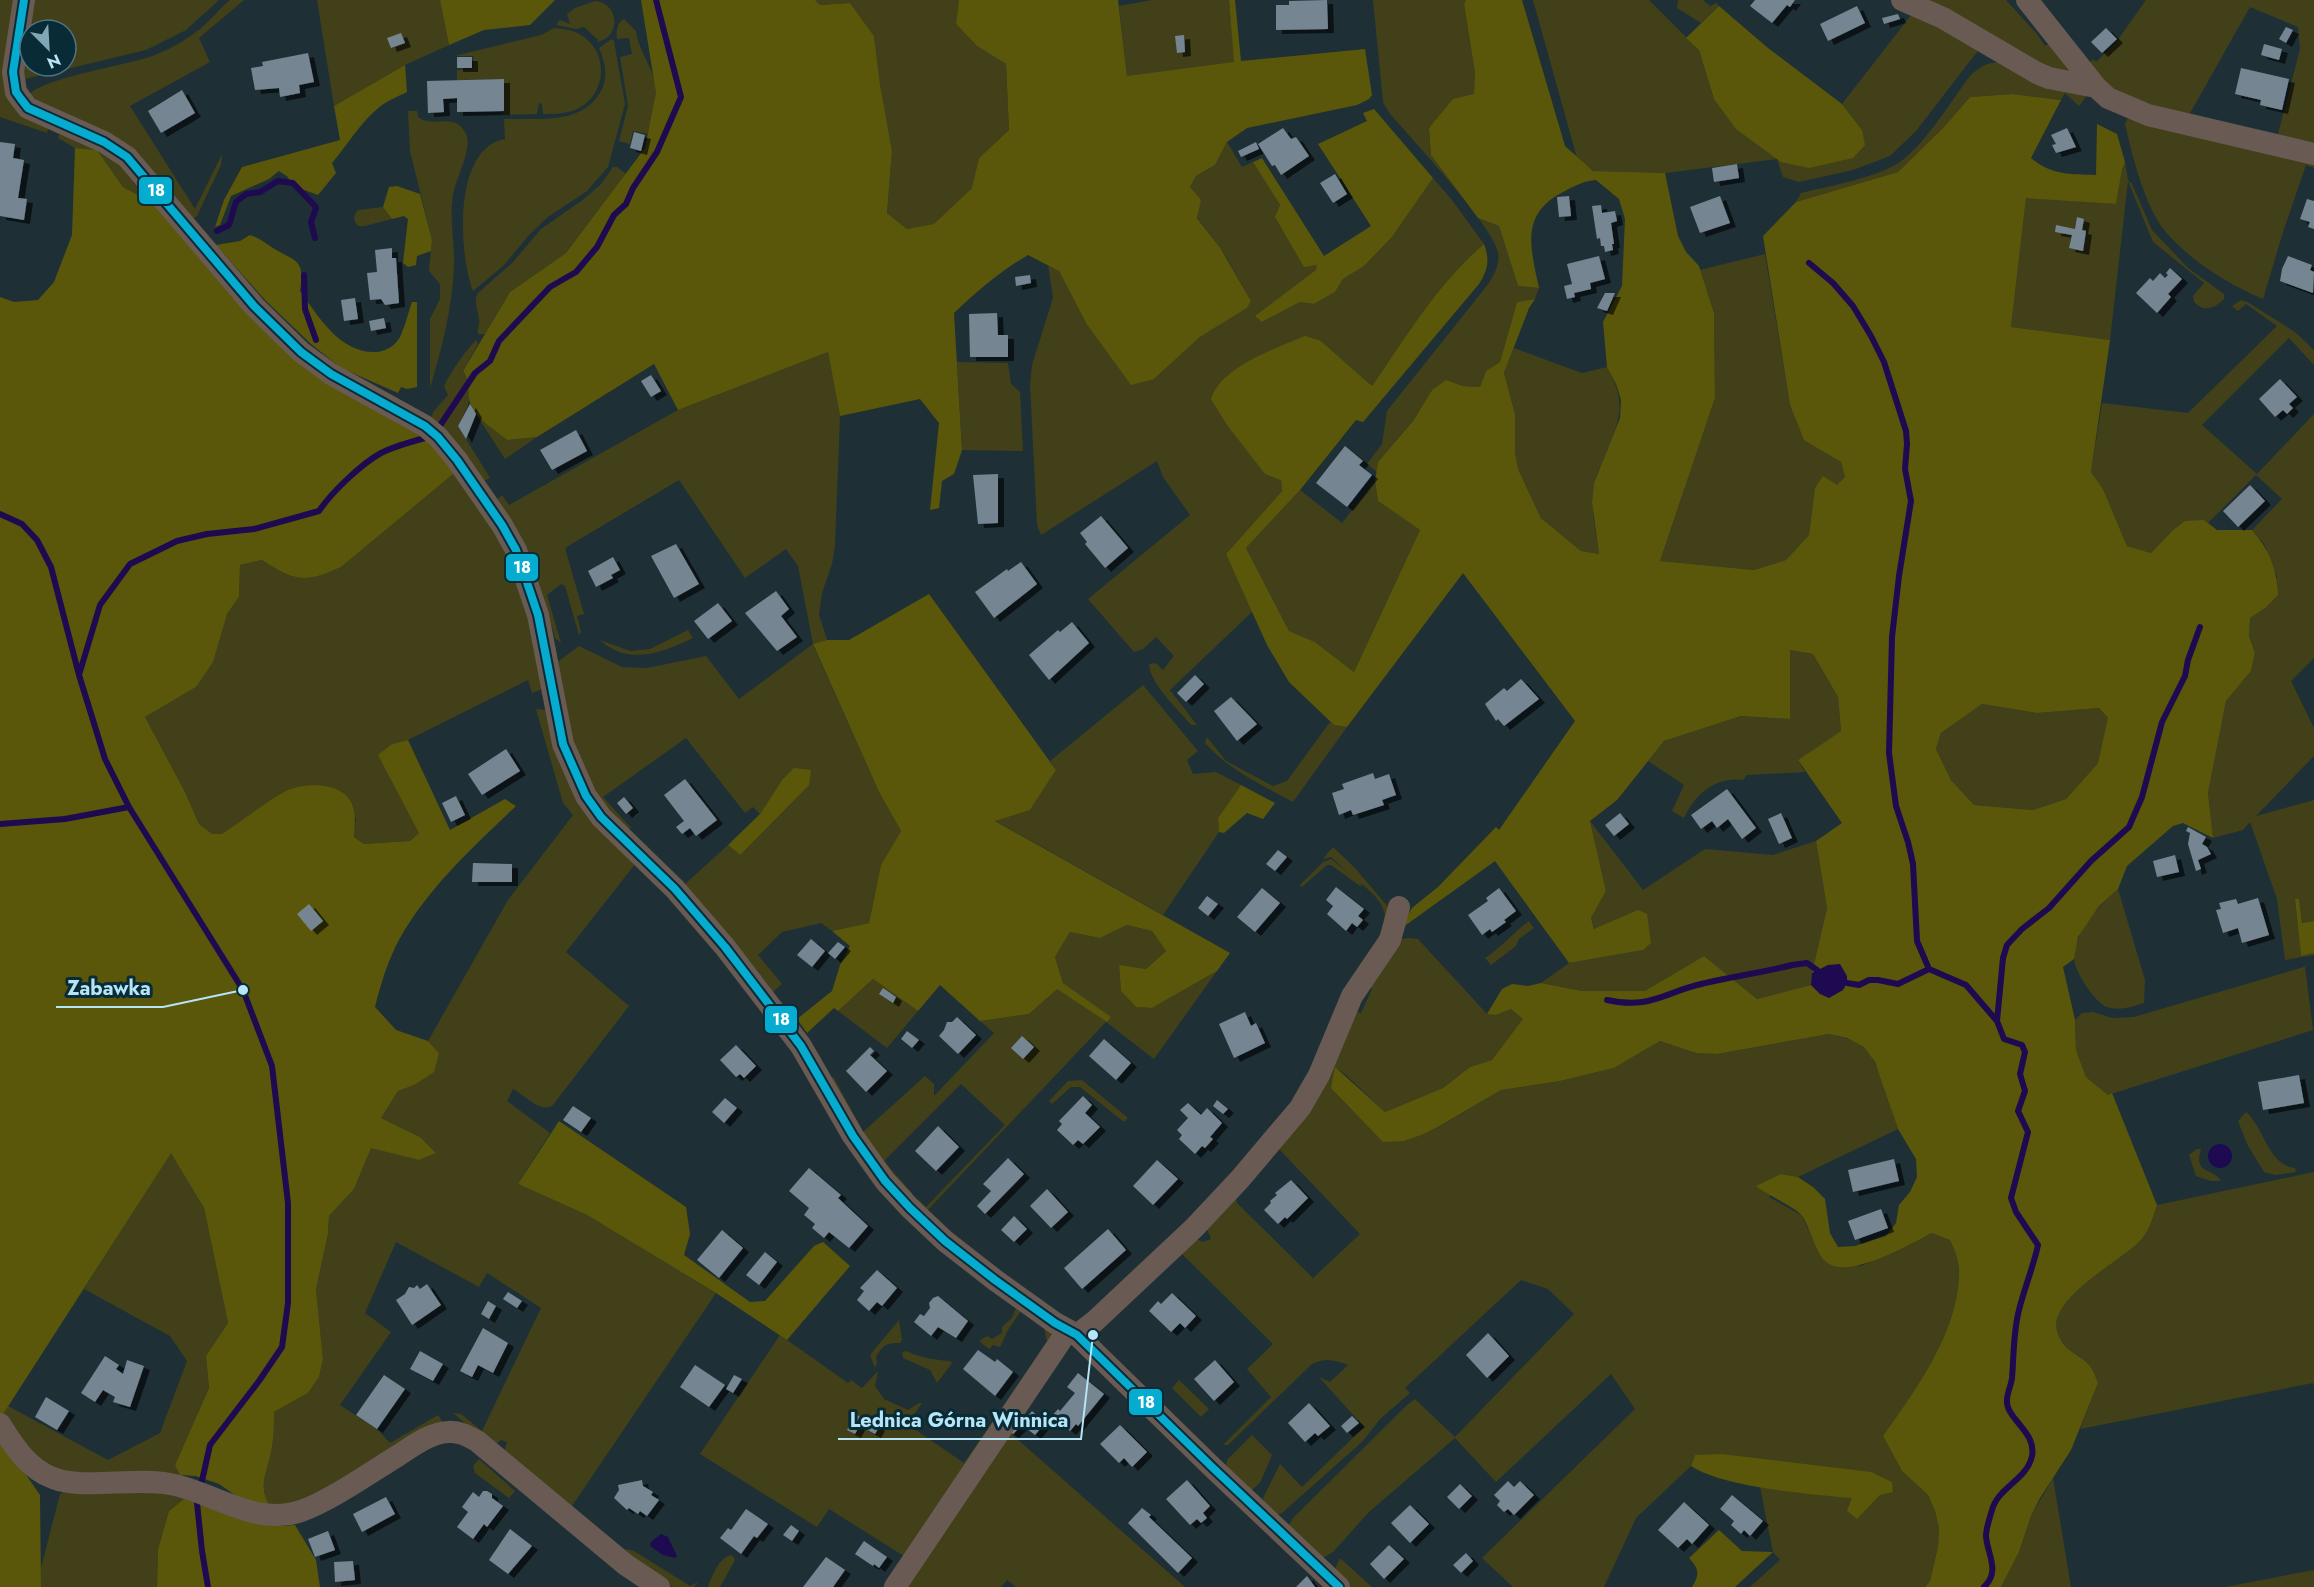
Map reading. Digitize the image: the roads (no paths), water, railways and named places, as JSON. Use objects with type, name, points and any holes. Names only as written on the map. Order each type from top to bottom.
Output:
[{"type":"street","points":[[24,0],[14,72],[16,92],[28,108],[104,142],[127,157],[254,306],[301,352],[331,374],[425,426],[444,444],[502,525],[516,550],[538,615],[563,744],[586,796],[601,817],[675,889],[725,947],[795,1037],[853,1136],[885,1180],[910,1208],[945,1241],[1073,1333],[1339,1587]]},
{"type":"street","points":[[1902,0],[1943,18],[2037,73],[2049,78],[2096,87]]},
{"type":"street","points":[[2027,0],[2096,87],[2108,98],[2148,114],[2314,154]]},
{"type":"street","points":[[895,1587],[1073,1333],[1095,1321],[1194,1228],[1240,1179],[1300,1108],[1318,1075],[1352,996],[1390,940],[1399,907]]},
{"type":"street","points":[[0,1424],[23,1458],[37,1470],[55,1479],[151,1481],[188,1488],[257,1514],[283,1515],[310,1508],[425,1439],[446,1432],[462,1433],[477,1441],[626,1565],[659,1587]]},
{"type":"waterway","points":[[441,424],[475,373],[490,361],[499,341],[550,287],[576,272],[597,247],[614,215],[626,204],[633,188],[657,152],[681,97],[656,0]]},
{"type":"waterway","points":[[217,231],[229,225],[236,202],[246,194],[260,192],[278,181],[293,183],[316,208],[311,222],[315,238]]},
{"type":"waterway","points":[[1809,263],[1833,283],[1853,306],[1871,336],[1884,362],[1906,431],[1905,469],[1911,501],[1892,637],[1889,753],[1896,806],[1913,864],[1917,941],[1929,969],[1966,985],[1997,1021],[2004,1039],[2022,1045],[2025,1052],[2020,1074],[2025,1091],[2018,1111],[2028,1132],[2011,1198],[2016,1212],[2038,1245],[2017,1319],[2012,1378],[2007,1400],[2011,1413],[2030,1440],[2032,1456],[2024,1471],[2000,1495],[1992,1510],[1986,1536],[1992,1562],[1992,1575],[1984,1587]]},
{"type":"waterway","points":[[304,275],[305,309],[316,340]]},
{"type":"waterway","points":[[79,675],[100,605],[130,564],[177,541],[207,534],[254,529],[319,511],[347,479],[373,458],[392,448],[425,438]]},
{"type":"waterway","points":[[0,514],[22,524],[37,540],[51,567],[79,675],[105,759],[129,807],[243,990],[272,1066],[288,1203],[288,1303],[282,1347],[210,1445],[197,1503],[208,1587]]},
{"type":"waterway","points":[[1997,1021],[2003,958],[2007,945],[2022,929],[2049,908],[2091,861],[2129,827],[2142,797],[2162,722],[2185,676],[2188,660],[2200,627]]},
{"type":"waterway","points":[[0,824],[65,819],[129,807]]},
{"type":"waterway","points":[[1607,1000],[1644,1002],[1697,985],[1792,965],[1807,963],[1817,970]]},
{"type":"waterway","points":[[1847,983],[1859,985],[1869,980],[1878,980],[1898,984],[1929,969]]},
{"type":"place","name":"Zabawka","points":[[243,990]]},
{"type":"place","name":"Lednica Górna Winnica","points":[[1093,1335]]}]
